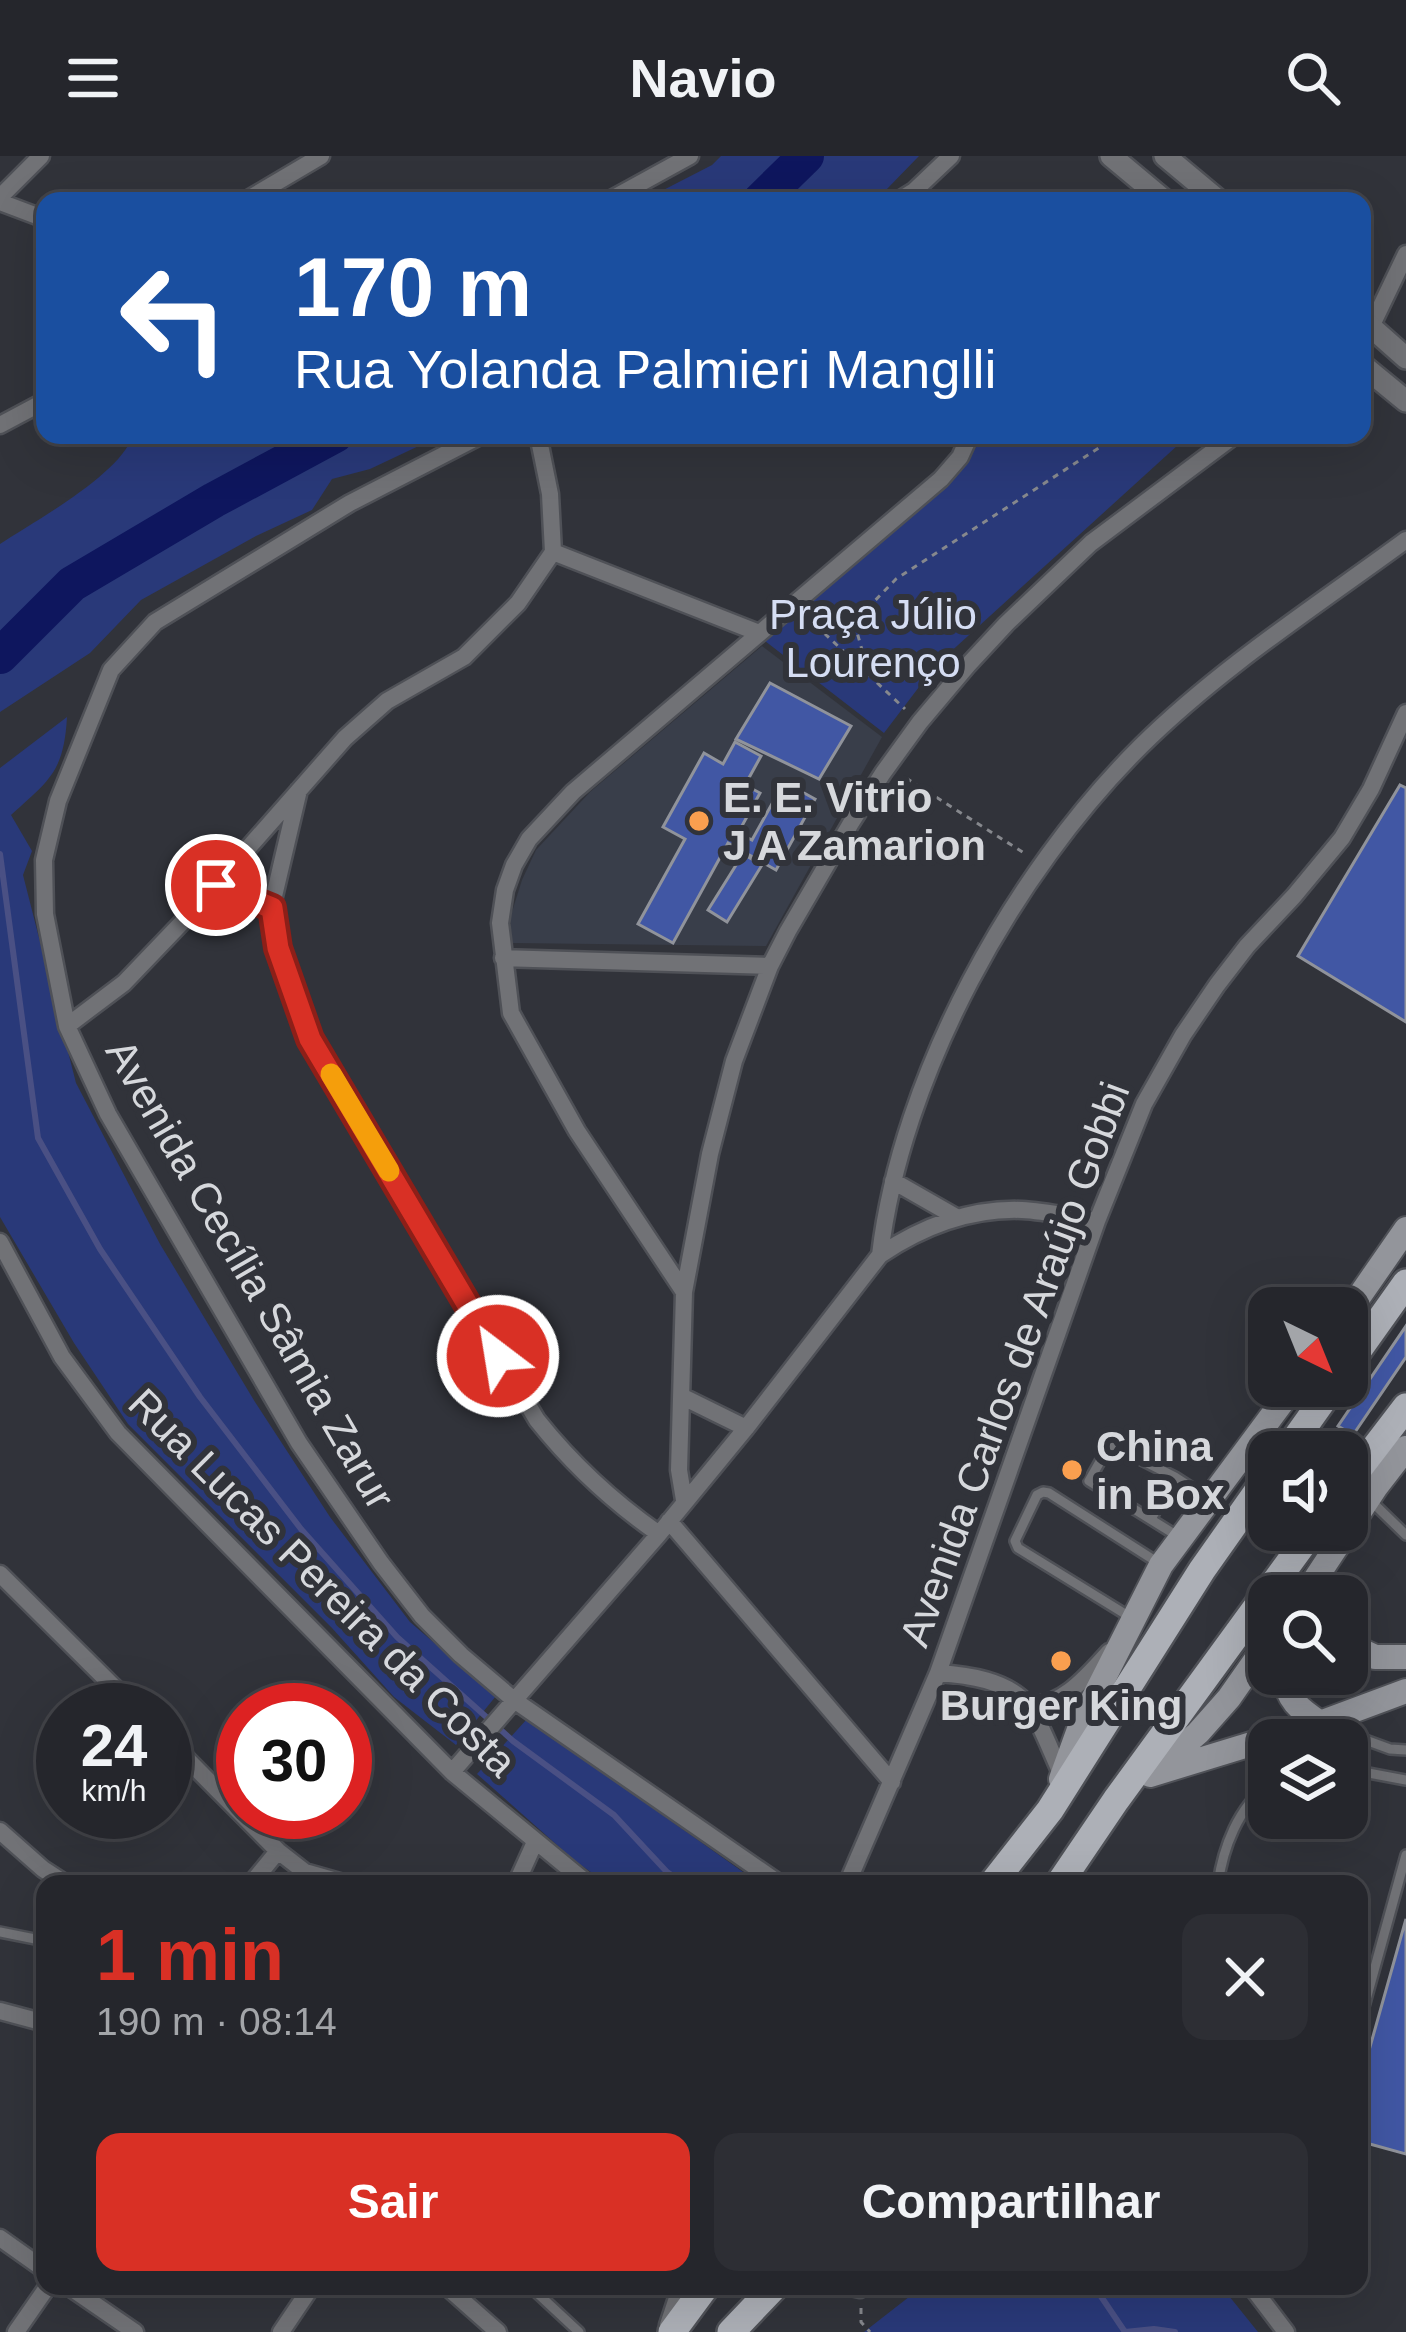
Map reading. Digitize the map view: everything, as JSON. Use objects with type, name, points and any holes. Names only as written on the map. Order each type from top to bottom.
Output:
[{"type":"main road","points":[[1366,1287],[1406,1229]]},
{"type":"main road","points":[[1368,1336],[1406,1283]]},
{"type":"main road","points":[[1050,1810],[1082,1721],[1161,1565],[1278,1407]]},
{"type":"main road","points":[[1368,1474],[1406,1407]]},
{"type":"main road","points":[[1368,1482],[1406,1448]]},
{"type":"main road","points":[[999,1875],[1050,1810],[1248,1505]]},
{"type":"main road","points":[[1065,1875],[1297,1551]]},
{"type":"main road","points":[[1368,1653],[1406,1658]]},
{"type":"main road","points":[[1116,1800],[1198,1733],[1248,1671]]},
{"type":"main road","points":[[1330,1719],[1406,1690]]},
{"type":"main road","points":[[1289,1695],[1296,1707],[1314,1719]]},
{"type":"main road","points":[[1150,1775],[1248,1745]]},
{"type":"main road","points":[[669,2332],[699,2295]]},
{"type":"main road","points":[[731,2332],[766,2295]]},
{"type":"street","points":[[36,215],[0,200],[40,156]]},
{"type":"street","points":[[260,192],[321,156]]},
{"type":"street","points":[[624,192],[690,156]]},
{"type":"street","points":[[914,192],[951,156]]},
{"type":"street","points":[[1111,156],[1154,192]]},
{"type":"street","points":[[1165,156],[1208,192]]},
{"type":"street","points":[[1371,317],[1406,254]]},
{"type":"street","points":[[1371,332],[1406,358]]},
{"type":"street","points":[[1371,372],[1406,401]]},
{"type":"street","points":[[0,425],[36,406]]},
{"type":"street","name":"Avenida Cecília Sâmia Zarur","points":[[464,444],[350,502],[155,622],[111,670],[58,801],[44,860],[45,914],[67,1026],[108,1114],[299,1443],[422,1616],[509,1706],[766,1875]]},
{"type":"street","points":[[67,1026],[124,983],[345,738],[387,701],[464,657],[527,592],[553,552],[550,494],[540,444]]},
{"type":"street","points":[[684,1292],[577,1131],[511,1013],[500,923],[505,890],[529,839],[573,792],[941,479],[966,444]]},
{"type":"street","points":[[684,1501],[680,1470],[684,1292],[720,1114],[770,966],[828,860],[920,722],[1006,624],[1091,543],[1223,444]]},
{"type":"street","points":[[880,1256],[884,1214],[927,1080],[1002,926],[1041,864],[1102,788],[1185,707],[1406,540]]},
{"type":"street","points":[[553,552],[759,633]]},
{"type":"street","name":"Avenida Carlos de Araújo Gobbi","points":[[851,1875],[938,1673],[1097,1221],[1144,1104],[1183,1035],[1247,946],[1342,838],[1406,713]]},
{"type":"street","points":[[299,790],[272,908],[278,948],[310,1039],[537,1420],[583,1472],[635,1518],[664,1527],[892,1782]]},
{"type":"street","points":[[216,885],[272,908]]},
{"type":"street","points":[[503,958],[770,966]]},
{"type":"street","points":[[893,1181],[956,1217]]},
{"type":"street","points":[[452,1772],[664,1527],[880,1256],[904,1239],[956,1217],[1020,1210],[1097,1221]]},
{"type":"street","name":"Rua Lucas Pereira da Costa","points":[[0,1242],[62,1357],[118,1433],[452,1772],[576,1875]]},
{"type":"street","points":[[683,1397],[746,1428]]},
{"type":"street","points":[[0,1574],[110,1683]]},
{"type":"street","points":[[938,1673],[973,1676],[1037,1706],[1087,1677],[1129,1627]]},
{"type":"street","points":[[1028,1704],[1062,1775]]},
{"type":"street","points":[[192,1764],[278,1851],[316,1875]]},
{"type":"street","points":[[0,1831],[52,1875]]},
{"type":"street","points":[[520,1875],[535,1842]]},
{"type":"street","points":[[258,1875],[278,1851]]},
{"type":"street","points":[[1,2013],[36,2021]]},
{"type":"street","points":[[0,2238],[36,2264]]},
{"type":"street","points":[[16,2332],[42,2295]]},
{"type":"street","points":[[81,2295],[135,2332]]},
{"type":"street","points":[[281,2332],[306,2295]]},
{"type":"street","points":[[456,2295],[498,2332]]},
{"type":"street","points":[[669,2332],[678,2295]]},
{"type":"street","points":[[1258,2295],[1286,2332]]},
{"type":"lane","points":[[1182,1539],[1089,1480],[1106,1447],[1115,1445],[1208,1499]]},
{"type":"lane","points":[[1151,1520],[1175,1478]]},
{"type":"lane","points":[[1129,1627],[1018,1548],[1015,1541],[1037,1495],[1049,1493],[1161,1565]]},
{"type":"lane","points":[[1368,1500],[1406,1534]]},
{"type":"lane","points":[[1368,1741],[1406,1750]]},
{"type":"lane","points":[[1368,1773],[1406,1780]]},
{"type":"lane","points":[[1220,1875],[1232,1831],[1248,1807]]},
{"type":"lane","points":[[1368,1992],[1406,1855]]},
{"type":"lane","points":[[0,1933],[36,1939]]},
{"type":"lane","points":[[539,2295],[580,2332]]},
{"type":"path","points":[[868,675],[858,618],[896,579],[1105,444]]},
{"type":"path","points":[[793,604],[920,722]]},
{"type":"path","points":[[888,766],[1041,864]]},
{"type":"path","points":[[858,2295],[861,2322],[871,2332]]},
{"type":"shaded area","name":"E. E. Vitrio J A Zamarion","points":[[762,646],[882,737],[766,946],[512,943],[510,918],[536,850],[590,792]]},
{"type":"green space","points":[[721,156],[919,156],[882,192],[660,192]]},
{"type":"green space","points":[[128,444],[423,444],[370,469],[332,479],[312,510],[141,600],[90,653],[0,712],[0,544],[95,481]]},
{"type":"green space","name":"Praça Júlio Lourenço","points":[[978,444],[1179,444],[935,666],[884,733],[765,641],[948,486]]},
{"type":"green space","points":[[67,717],[58,763],[36,793],[11,815],[32,851],[23,875],[76,1083],[160,1244],[330,1517],[410,1622],[496,1696],[456,1745],[394,1697],[332,1628],[128,1424],[0,1217],[0,768]]},
{"type":"green space","points":[[527,1719],[747,1875],[595,1875],[477,1774]]},
{"type":"green space","points":[[911,2295],[1228,2295],[1258,2332],[864,2332]]},
{"type":"building","points":[[770,683],[851,726],[819,779],[736,739]]},
{"type":"building","points":[[735,742],[761,756],[745,785],[760,793],[738,833],[752,840],[784,782],[815,799],[776,870],[728,843],[673,943],[638,924],[685,839],[663,827],[704,753],[723,764]]},
{"type":"building","points":[[1400,785],[1406,788],[1406,1022],[1298,956]]},
{"type":"building","points":[[743,854],[762,865],[727,922],[708,910]]},
{"type":"building","points":[[1406,1326],[1406,1357],[1356,1431],[1346,1431],[1338,1426],[1351,1407],[1368,1407],[1368,1382]]},
{"type":"building","points":[[1406,1919],[1406,2154],[1368,2143],[1368,2054]]},
{"type":"waterway","points":[[769,192],[806,156]]},
{"type":"waterway","points":[[0,656],[72,584],[318,444]]},
{"type":"waterway","points":[[0,854],[38,1138],[100,1249],[200,1397],[301,1529],[397,1637],[513,1741],[614,1815],[671,1875]]},
{"type":"waterway","points":[[1100,2295],[1125,2332]]},
{"type":"waterway","points":[[1125,2332],[1175,2332]]},
{"type":"slow traffic","points":[[331,1074],[389,1171]]},
{"type":"place","name":"E. E. Vitrio J A Zamarion","points":[[699,821]]},
{"type":"place","name":"China in Box","points":[[1072,1470]]},
{"type":"place","name":"Burger King","points":[[1061,1661]]},
{"type":"route","points":[[216,885],[272,908],[278,948],[310,1039],[498,1356]]}]
